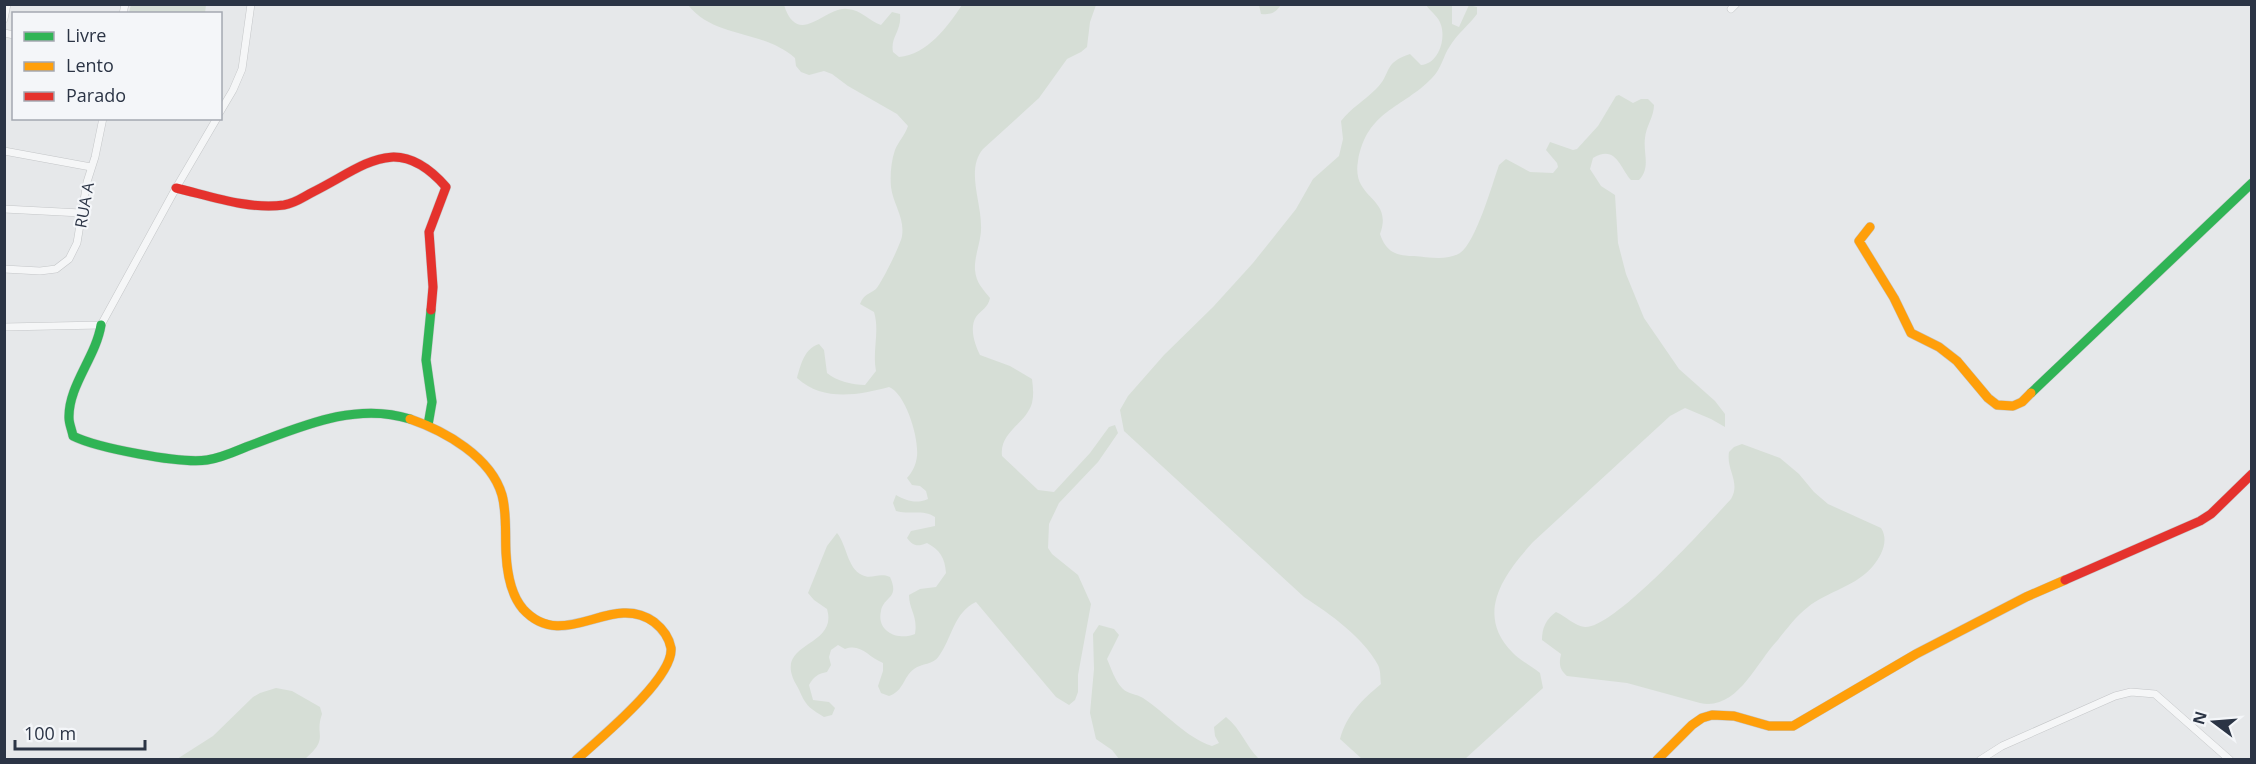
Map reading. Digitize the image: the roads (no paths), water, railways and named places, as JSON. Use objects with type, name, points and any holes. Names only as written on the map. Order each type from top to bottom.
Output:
[{"type":"street","points":[[4,19],[7,4]]},
{"type":"street","points":[[222,109],[242,69],[251,4]]},
{"type":"street","name":"RUA A","points":[[4,269],[40,271],[56,269],[69,259],[78,243],[81,213],[103,120]]},
{"type":"street","points":[[216,120],[101,325],[98,346],[70,400],[69,418],[73,436],[85,443],[164,458],[206,460],[320,419],[369,412],[395,415],[428,425],[478,458],[489,468],[502,495],[511,587],[520,605],[536,620],[566,627],[620,612],[638,614],[652,619],[664,630],[669,640],[670,660],[664,673],[635,704],[576,759]]},
{"type":"street","points":[[4,151],[91,166]]},
{"type":"street","points":[[176,188],[232,201],[274,205],[294,203],[370,161],[386,157],[406,159],[437,175],[446,187],[429,232],[433,287],[426,360],[432,402],[428,425]]},
{"type":"street","points":[[1870,228],[1859,241],[1894,298],[1911,333],[1939,347],[1957,361],[1988,398],[1997,405],[2013,406],[2022,402],[2252,183]]},
{"type":"street","points":[[4,209],[81,213]]},
{"type":"street","points":[[4,327],[101,325]]},
{"type":"street","points":[[1657,759],[1701,718],[1715,714],[1728,715],[1759,725],[1781,728],[1793,726],[1916,654],[2026,597],[2200,521],[2211,514],[2252,474]]},
{"type":"street","points":[[1980,759],[2002,746],[2115,696],[2131,692],[2155,694],[2230,759]]}]
